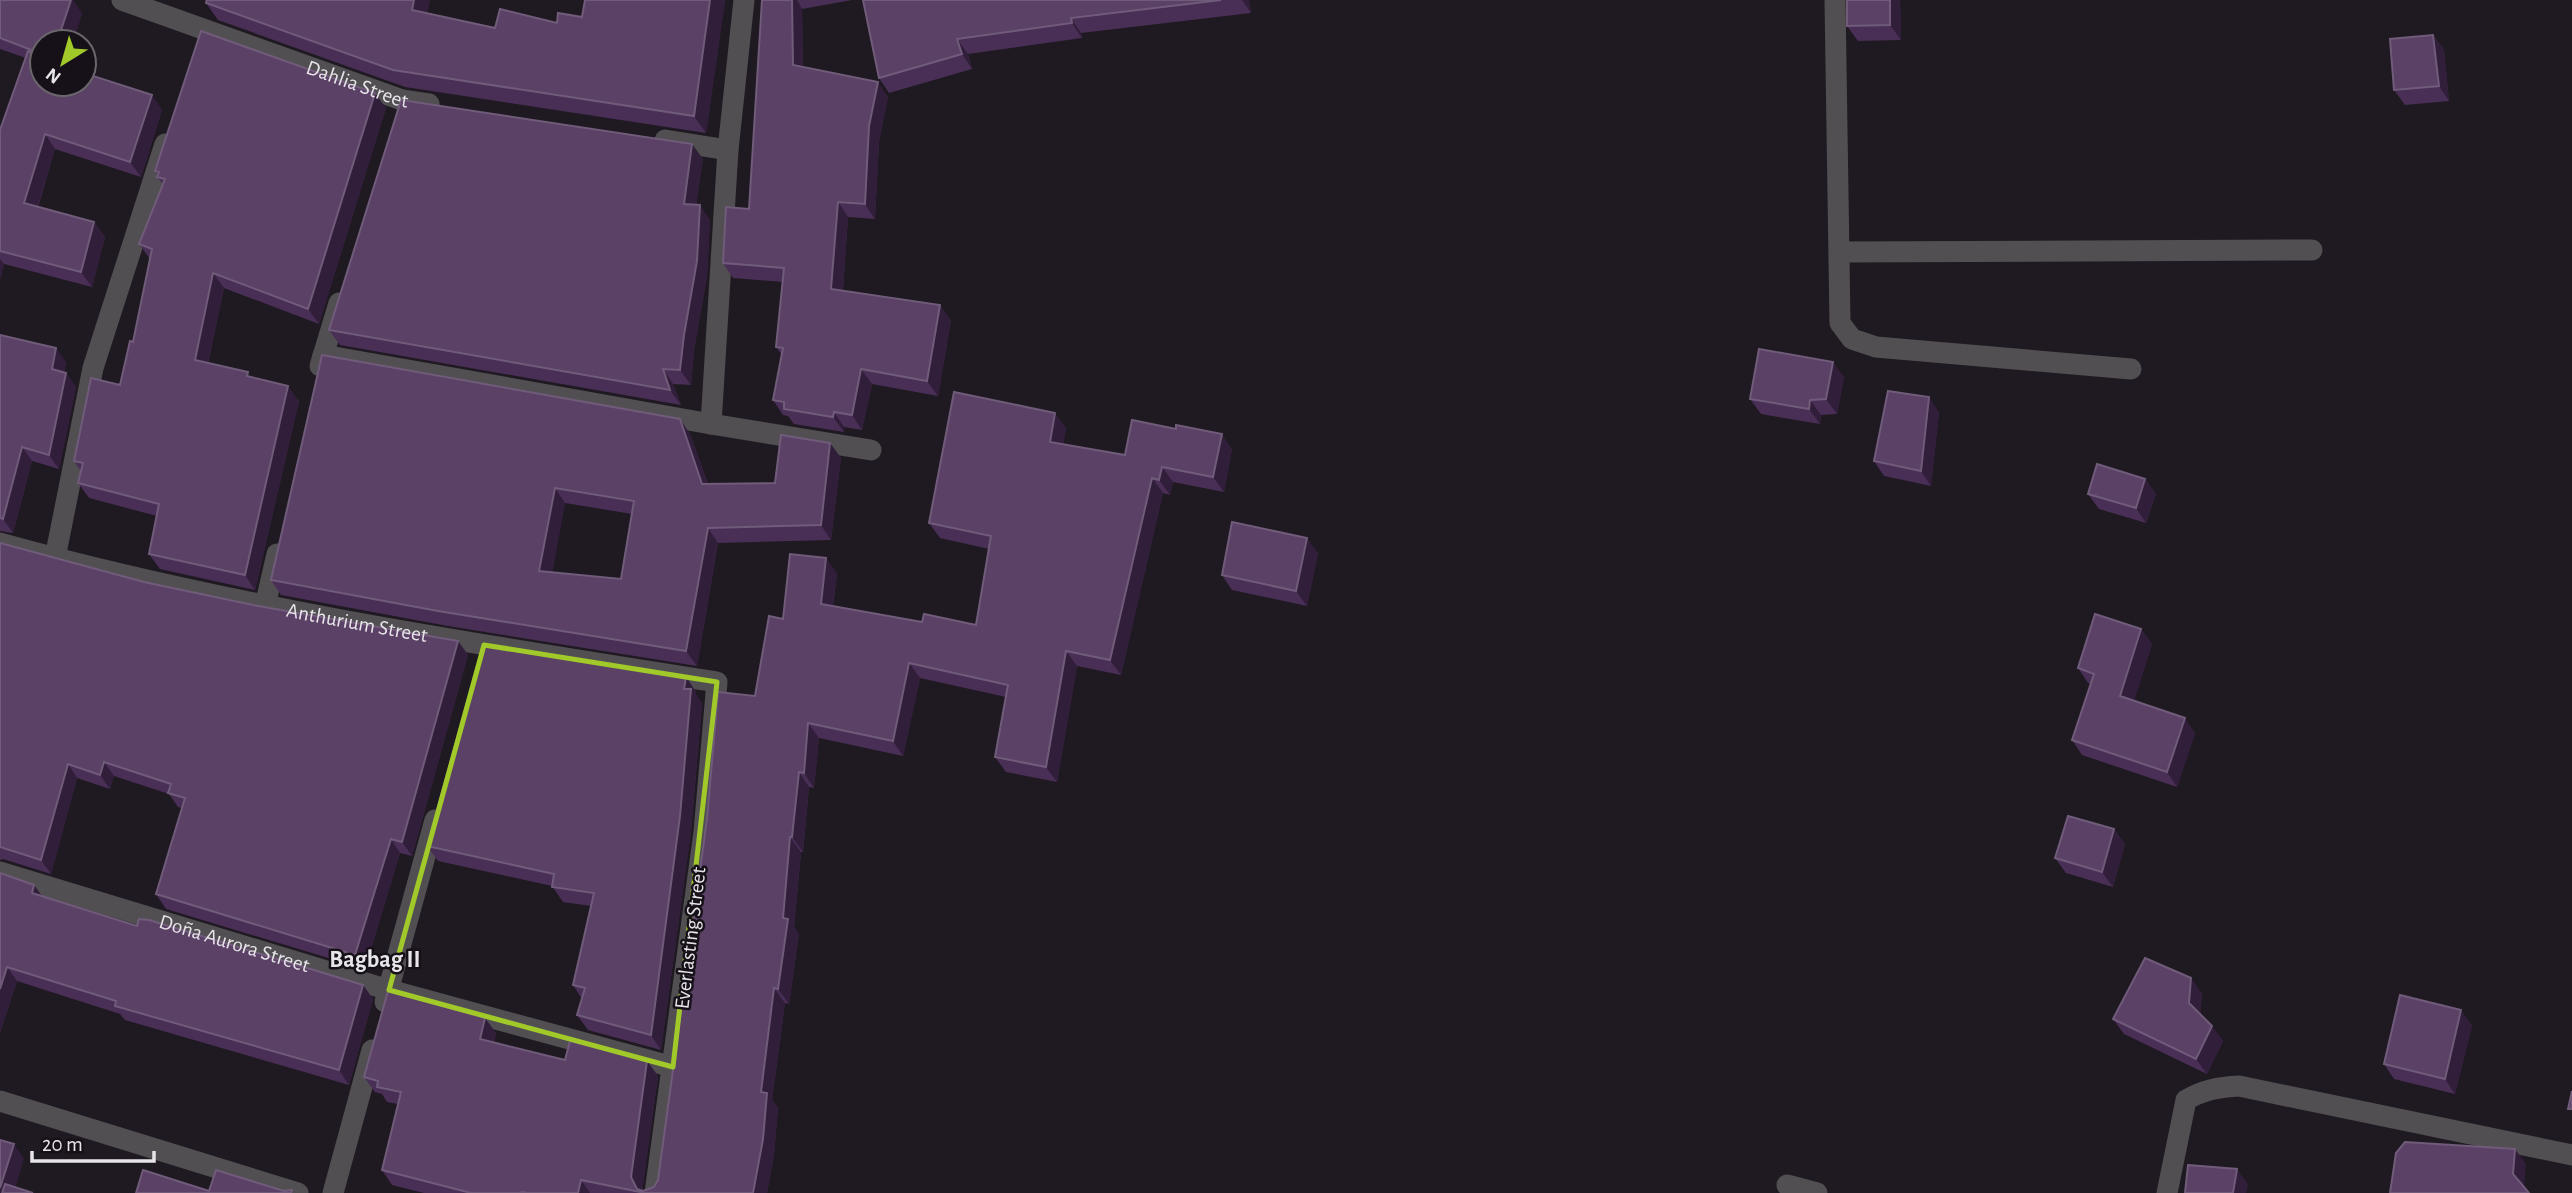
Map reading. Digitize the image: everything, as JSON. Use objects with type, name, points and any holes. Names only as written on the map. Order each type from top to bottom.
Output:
[{"type":"street","name":"Dahlia Street","points":[[122,0],[200,36],[400,107],[443,107]]},
{"type":"street","points":[[711,424],[728,150],[744,0]]},
{"type":"street","points":[[1835,0],[1840,323],[1852,339],[1876,347],[2130,369]]},
{"type":"street","points":[[55,558],[93,368],[173,120]]},
{"type":"street","points":[[647,138],[728,150]]},
{"type":"street","points":[[1840,252],[2312,250]]},
{"type":"street","points":[[317,381],[347,278]]},
{"type":"street","points":[[323,355],[871,450]]},
{"type":"street","points":[[265,606],[281,540]]},
{"type":"street","name":"Anthurium Street","points":[[0,543],[265,606],[482,651],[717,682]]},
{"type":"street","name":"Everlasting Street","points":[[655,1193],[704,832],[717,682]]},
{"type":"street","points":[[333,1193],[440,804]]},
{"type":"street","name":"Doña Aurora Street","points":[[0,872],[389,990],[673,1067]]},
{"type":"street","points":[[2167,1193],[2186,1100],[2199,1092],[2239,1086],[2572,1155]]},
{"type":"street","points":[[0,1101],[298,1193]]},
{"type":"street","points":[[1787,1185],[1818,1193]]},
{"type":"highlighted area","points":[[484,645],[717,682],[673,1067],[389,990]]},
{"type":"building","points":[[0,0],[71,0],[62,28],[28,28],[28,49],[0,38]]},
{"type":"building","points":[[207,0],[414,0],[412,10],[495,28],[500,9],[557,23],[558,13],[582,17],[585,0],[710,0],[694,116],[393,70],[206,3]]},
{"type":"building","points":[[762,0],[792,0],[793,65],[878,82],[869,126],[865,204],[838,202],[831,289],[940,305],[927,381],[861,369],[852,415],[834,412],[833,417],[784,409],[784,402],[773,400],[783,348],[776,347],[784,268],[723,263],[726,207],[749,209]]},
{"type":"building","points":[[863,0],[1221,0],[1071,18],[1072,23],[957,39],[962,54],[879,78]]},
{"type":"building","points":[[1847,0],[1890,0],[1890,25],[1847,26]]},
{"type":"building","points":[[201,31],[375,93],[308,309],[213,273],[195,360],[248,372],[247,376],[288,386],[245,575],[149,554],[159,504],[78,483],[83,463],[74,461],[91,378],[120,385],[130,341],[133,342],[152,249],[139,244],[165,179],[157,177],[159,172],[155,171]]},
{"type":"building","points":[[2433,35],[2439,86],[2394,90],[2390,39]]},
{"type":"building","points":[[28,51],[28,98],[98,98],[98,78],[152,95],[130,162],[45,134],[24,203],[94,222],[81,272],[0,251],[0,130]]},
{"type":"building","points":[[401,100],[692,144],[684,204],[700,205],[697,261],[680,370],[663,369],[670,390],[329,330]]},
{"type":"building","points":[[0,335],[56,348],[52,369],[66,373],[49,455],[22,447],[3,519],[0,518]]},
{"type":"building","points":[[1759,349],[1833,362],[1826,399],[1810,400],[1809,409],[1750,399]]},
{"type":"building","points":[[322,355],[680,419],[702,484],[775,483],[781,435],[830,443],[821,525],[708,528],[686,651],[438,611],[271,580]],"holes":[[[555,488],[634,501],[621,579],[539,571]]]},
{"type":"building","points":[[1888,391],[1929,397],[1921,471],[1874,461]]},
{"type":"building","points":[[954,392],[1055,413],[1050,442],[1125,455],[1132,420],[1176,429],[1176,425],[1222,434],[1213,477],[1162,467],[1159,480],[1152,478],[1110,660],[1066,651],[1046,767],[995,757],[1008,685],[909,663],[893,741],[808,723],[804,773],[799,772],[790,837],[783,918],[788,919],[778,989],[774,988],[761,1092],[767,1093],[763,1139],[753,1193],[645,1193],[581,1180],[578,1193],[471,1193],[382,1170],[401,1092],[377,1087],[378,1081],[364,1077],[388,991],[485,1018],[480,1039],[565,1060],[570,1041],[647,1061],[631,1177],[637,1189],[643,1191],[654,1187],[658,1180],[707,819],[718,692],[755,696],[769,616],[783,619],[790,554],[826,558],[821,604],[922,622],[924,614],[976,625],[991,536],[929,523]]},
{"type":"building","points":[[2097,464],[2145,479],[2136,508],[2088,494]]},
{"type":"building","points":[[1232,522],[1307,538],[1296,591],[1222,575]]},
{"type":"building","points":[[0,543],[144,582],[253,605],[458,641],[402,842],[391,839],[355,955],[156,894],[185,798],[168,793],[171,784],[104,762],[100,775],[68,764],[41,860],[0,847]]},
{"type":"building","points":[[2095,614],[2141,629],[2120,696],[2185,718],[2167,772],[2072,740],[2094,674],[2078,668]]},
{"type":"building","points":[[483,645],[686,677],[684,689],[691,689],[680,816],[651,1035],[577,1015],[585,988],[573,985],[594,893],[552,887],[554,874],[427,846]]},
{"type":"building","points":[[2068,816],[2114,829],[2102,872],[2055,858]]},
{"type":"building","points":[[0,873],[34,885],[32,893],[137,926],[139,919],[149,920],[363,985],[339,1070],[115,1006],[116,1001],[7,967],[0,989]]},
{"type":"building","points":[[2145,958],[2191,978],[2189,1003],[2212,1026],[2196,1059],[2113,1019]]},
{"type":"building","points":[[2400,995],[2461,1010],[2445,1079],[2384,1064]]},
{"type":"building","points":[[2572,1091],[2572,1109],[2568,1109]]},
{"type":"building","points":[[0,1140],[14,1144],[0,1188]]},
{"type":"building","points":[[2405,1142],[2515,1149],[2513,1174],[2529,1193],[2390,1193],[2396,1153]]},
{"type":"building","points":[[2188,1165],[2237,1169],[2233,1193],[2185,1193]]},
{"type":"building","points":[[143,1170],[209,1191],[216,1170],[284,1191],[292,1190],[291,1193],[136,1193]]},
{"type":"building","points":[[5,1184],[33,1193],[2,1193]]},
{"type":"district","name":"Bagbag II","points":[[375,959]]}]
